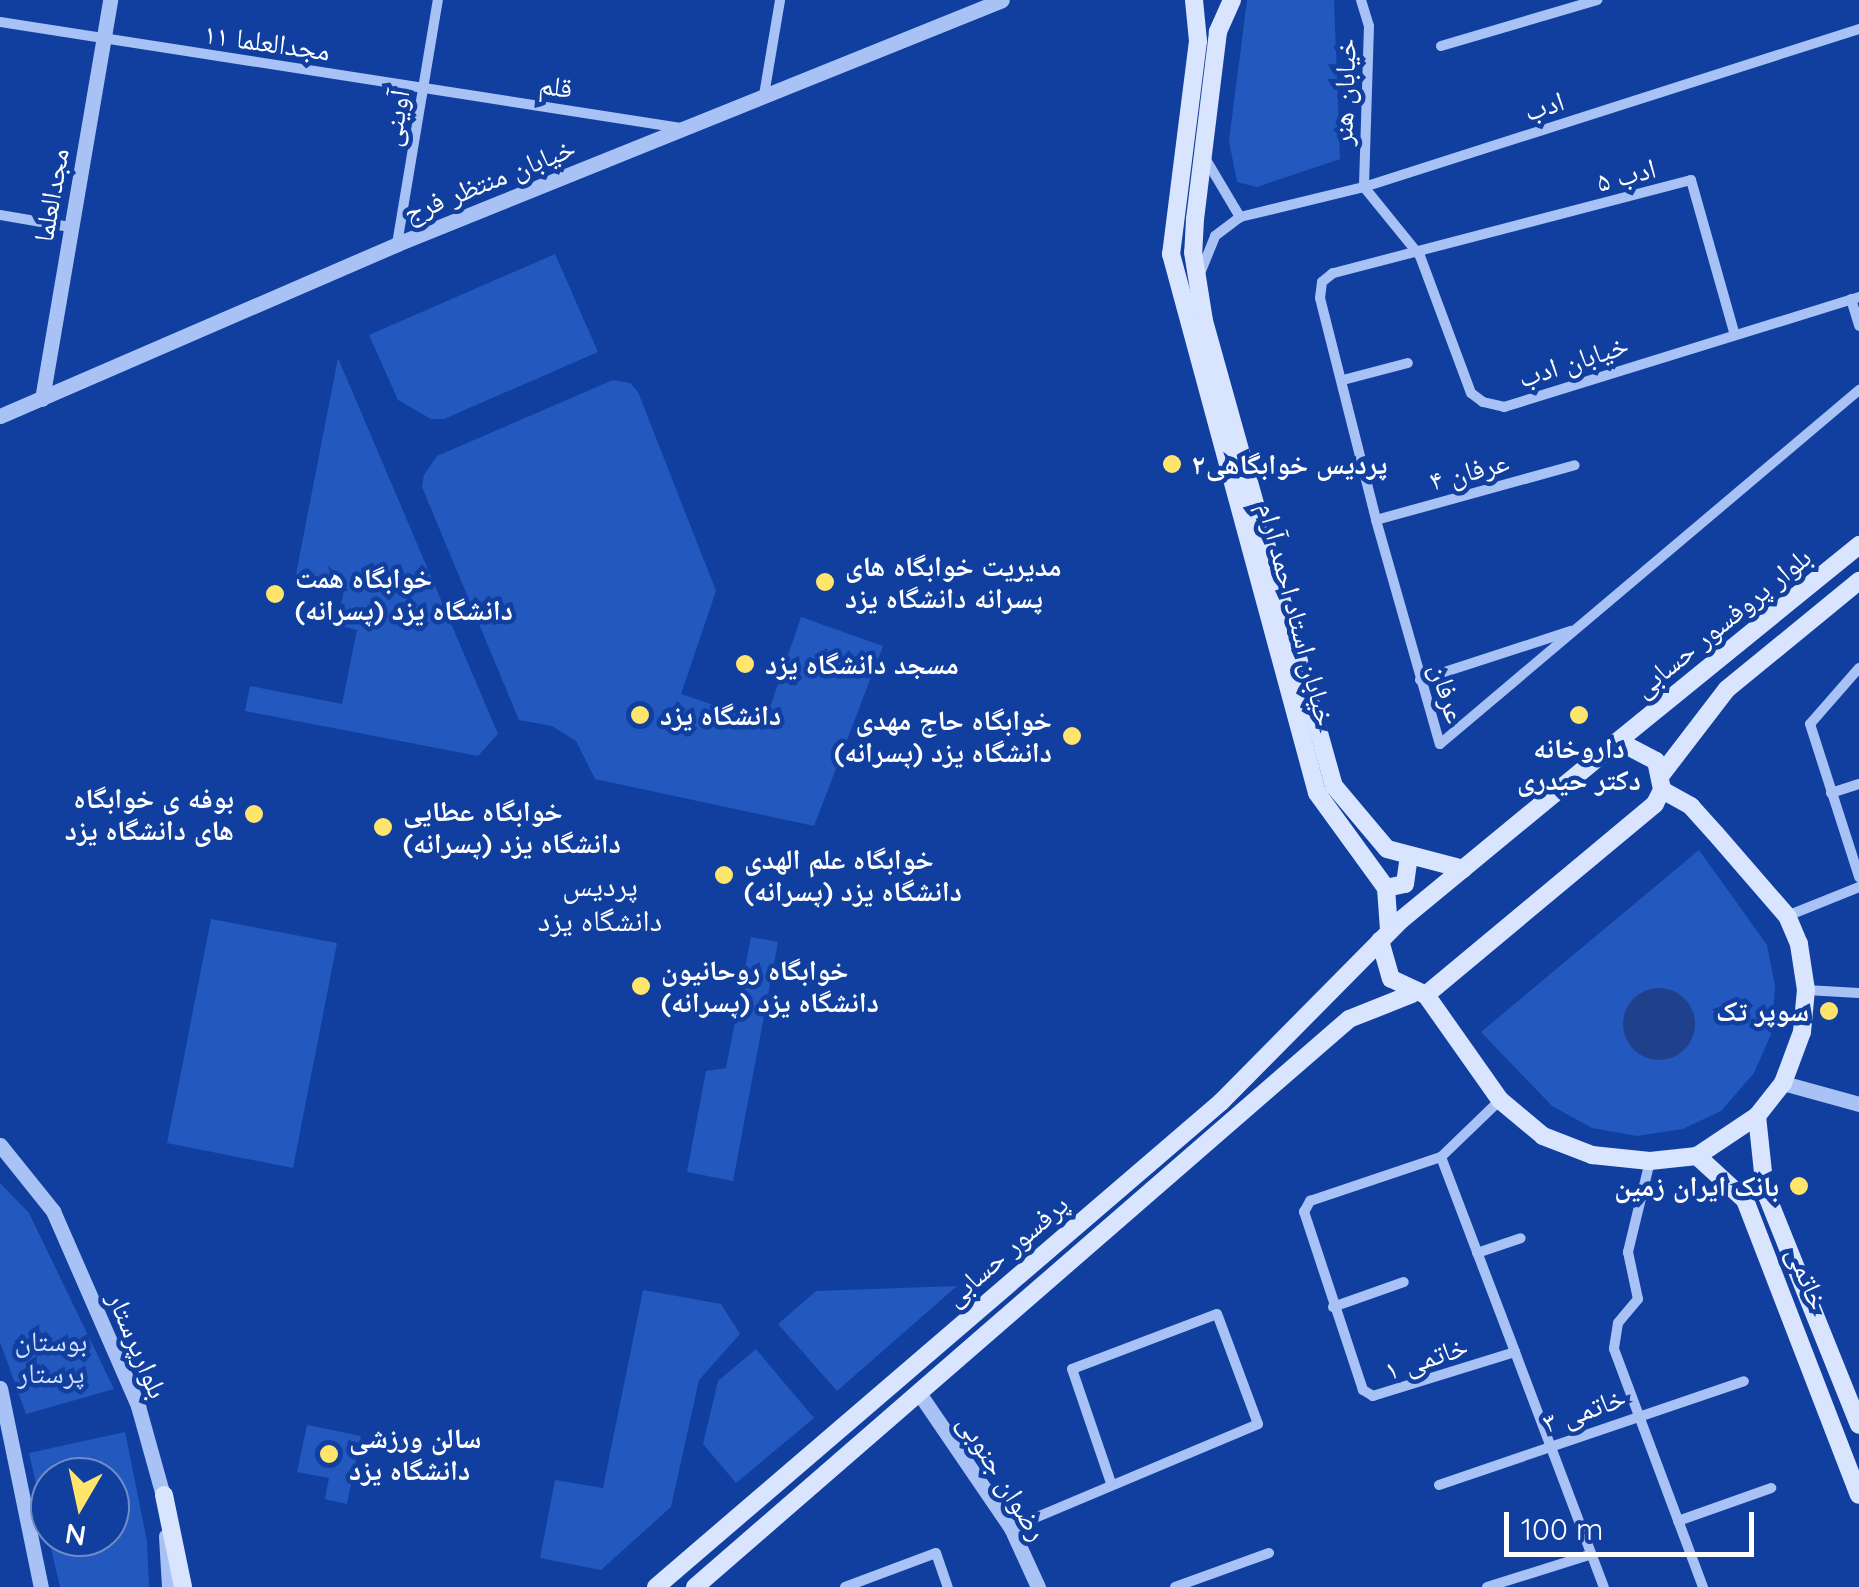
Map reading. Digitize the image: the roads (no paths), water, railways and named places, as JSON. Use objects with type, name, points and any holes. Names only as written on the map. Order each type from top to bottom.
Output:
[{"type":"main road","name":"خیابان استاد احمد آرام","points":[[1194,0],[1198,41],[1171,254],[1317,793],[1386,888]]},
{"type":"main road","name":"خیابان استاد احمد آرام","points":[[1232,0],[1218,32],[1202,152],[1192,252],[1196,286],[1334,786],[1356,818],[1388,849],[1408,856]]},
{"type":"main road","name":"بلوار پروفسور حسابی","points":[[1463,869],[1859,546]]},
{"type":"main road","name":"بلوار پروفسور حسابی","points":[[1419,994],[1655,804],[1662,782],[1728,689],[1859,582]]},
{"type":"main road","points":[[1463,869],[1408,856],[1405,884],[1386,888],[1383,966],[1419,994],[1500,1100],[1543,1136],[1592,1155],[1650,1162],[1697,1156],[1756,1116],[1783,1083],[1802,1032],[1806,990],[1787,916],[1691,806],[1662,782],[1646,750],[1618,741]]},
{"type":"main road","name":"پرفسور حسابی","points":[[656,1587],[1221,1102],[1384,936],[1463,869]]},
{"type":"main road","name":"پرفسور حسابی","points":[[706,1583],[1349,1019],[1419,994]]},
{"type":"main road","name":"خاتمی","points":[[1756,1116],[1765,1190],[1859,1425]]},
{"type":"main road","name":"خاتمی","points":[[1697,1156],[1745,1200],[1859,1494]]},
{"type":"main road","points":[[164,1495],[183,1587]]},
{"type":"street","name":"مجدالعلما","points":[[42,399],[110,0]]},
{"type":"street","name":"آوینی","points":[[397,244],[438,0]]},
{"type":"street","points":[[764,94],[780,0]]},
{"type":"street","name":"خیابان منتظر فرج","points":[[0,416],[397,244],[1002,0]]},
{"type":"street","name":"خیابان هنر","points":[[1361,0],[1369,26],[1364,186]]},
{"type":"street","points":[[1440,46],[1597,0]]},
{"type":"street","name":"مجدالعلما ۱۱","points":[[0,22],[424,88]]},
{"type":"street","name":"ادب","points":[[1240,217],[1364,186],[1859,28]]},
{"type":"street","name":"قلم","points":[[424,88],[681,128]]},
{"type":"street","points":[[1196,286],[1216,236],[1240,217],[1202,152]]},
{"type":"street","name":"ادب ۵","points":[[1420,256],[1691,180],[1734,332]]},
{"type":"street","name":"خیابان ادب","points":[[1364,186],[1420,256],[1471,393],[1504,407],[1734,332],[1855,298]]},
{"type":"street","points":[[0,215],[70,227]]},
{"type":"street","name":"عرفان","points":[[1420,256],[1332,273],[1322,282],[1320,298],[1344,380],[1376,520],[1440,744],[1859,390]]},
{"type":"street","points":[[1855,298],[1859,326]]},
{"type":"street","points":[[1344,380],[1408,364]]},
{"type":"street","name":"عرفان ۴","points":[[1376,520],[1575,465]]},
{"type":"street","points":[[1420,680],[1580,628]]},
{"type":"street","points":[[1859,668],[1810,724],[1859,877]]},
{"type":"street","points":[[1831,793],[1859,784]]},
{"type":"street","points":[[1787,916],[1859,886]]},
{"type":"street","points":[[1806,990],[1859,993]]},
{"type":"street","points":[[1783,1083],[1859,1104]]},
{"type":"street","name":"خاتمی ۱","points":[[1500,1100],[1441,1158],[1310,1200],[1303,1224],[1363,1390],[1373,1396],[1514,1352]]},
{"type":"street","name":"بلوارپرستار","points":[[0,1145],[54,1211],[138,1406],[164,1495],[169,1587]]},
{"type":"street","points":[[1441,1158],[1604,1587]]},
{"type":"street","points":[[1650,1162],[1628,1252],[1638,1298],[1614,1336],[1704,1587]]},
{"type":"street","points":[[1477,1253],[1521,1238]]},
{"type":"street","points":[[1333,1306],[1404,1282]]},
{"type":"street","points":[[1011,1528],[1258,1424],[1217,1314],[1072,1369],[1111,1483]]},
{"type":"street","name":"خاتمی ۳","points":[[1440,1484],[1744,1381]]},
{"type":"street","points":[[0,1388],[7,1452],[40,1587]]},
{"type":"street","name":"رضوان جنوبی","points":[[921,1396],[1011,1528],[1038,1587]]},
{"type":"street","points":[[1678,1521],[1772,1488]]},
{"type":"street","points":[[845,1587],[936,1553],[948,1587]]},
{"type":"street","points":[[1175,1587],[1268,1553]]},
{"type":"street","points":[[1488,1587],[1589,1555]]},
{"type":"place","name":"پردیس خوابگاهی٢","points":[[1172,464]]},
{"type":"place","name":"مدیریت خوابگاه های پسرانه دانشگاه یزد","points":[[825,582]]},
{"type":"place","name":"خوابگاه همت (پسرانه) دانشگاه یزد","points":[[275,594]]},
{"type":"place","name":"مسجد دانشگاه یزد","points":[[745,664]]},
{"type":"place","name":"دانشگاه یزد","points":[[640,715]]},
{"type":"place","name":"داروخانه دکتر حیدری","points":[[1579,715]]},
{"type":"place","name":"خوابگاه حاج مهدی (پسرانه) دانشگاه یزد","points":[[1072,736]]},
{"type":"place","name":"بوفه ی خوابگاه های دانشگاه یزد","points":[[254,814]]},
{"type":"place","name":"خوابگاه عطایی (پسرانه) دانشگاه یزد","points":[[383,827]]},
{"type":"place","name":"خوابگاه علم الهدی (پسرانه) دانشگاه یزد","points":[[724,875]]},
{"type":"place","name":"خوابگاه روحانیون (پسرانه) دانشگاه یزد","points":[[641,986]]},
{"type":"place","name":"سوپر تک","points":[[1829,1011]]},
{"type":"place","name":"بانک ایران زمین","points":[[1799,1186]]},
{"type":"place","name":"سالن ورزشی دانشگاه یزد","points":[[329,1454]]},
{"type":"district","name":"پردیس دانشگاه یزد","points":[[600,902]]},
{"type":"park label","name":"بوستان پرستار","points":[[51,1357]]}]
